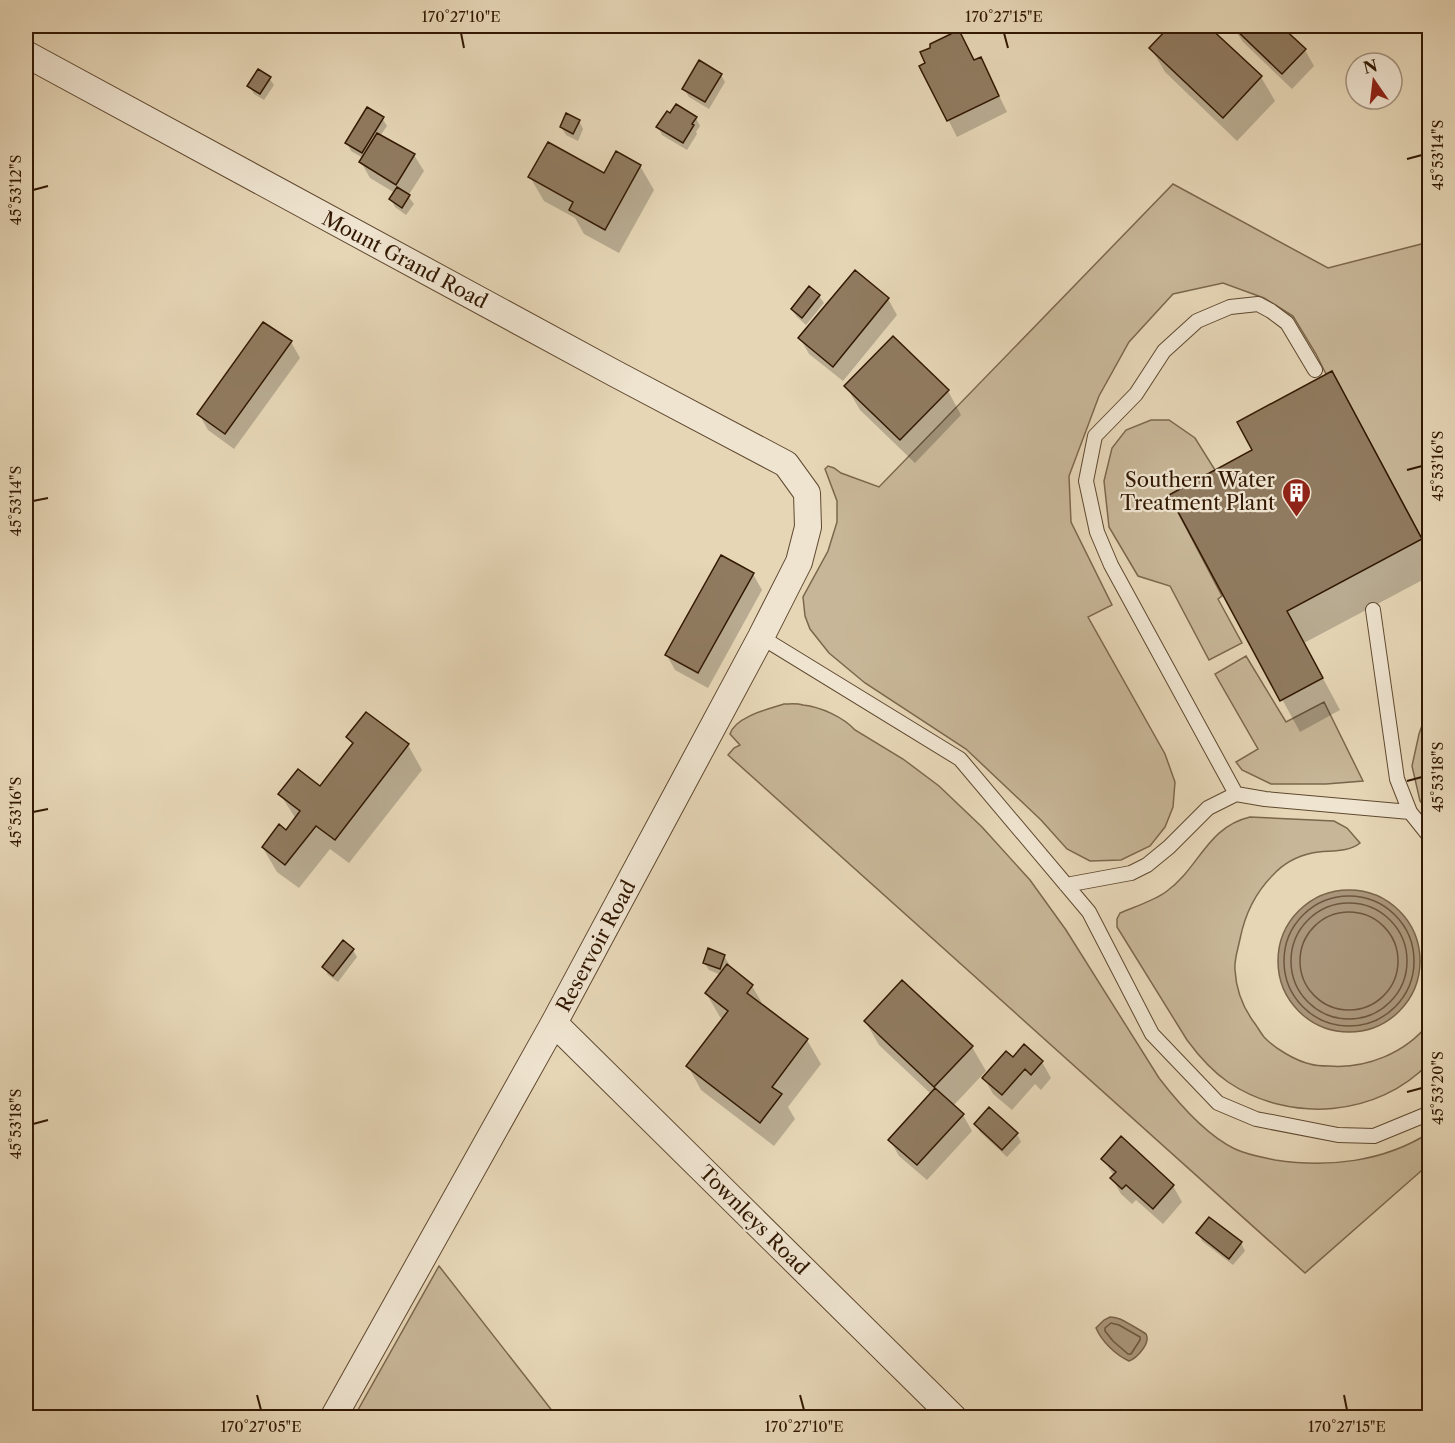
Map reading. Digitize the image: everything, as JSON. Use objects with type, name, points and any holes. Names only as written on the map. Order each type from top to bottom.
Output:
[{"type":"street","name":"Mount Grand Road","points":[[26,54],[786,464]]},
{"type":"street","name":"Reservoir Road","points":[[333,1418],[554,1023],[799,562],[808,527],[807,493],[786,464]]},
{"type":"street","name":"Townleys Road","points":[[554,1023],[954,1418]]},
{"type":"lane","points":[[1236,794],[1111,565],[1097,532],[1086,481],[1095,436],[1136,393],[1164,351],[1197,321],[1230,307],[1258,304],[1287,323],[1315,370]]},
{"type":"lane","points":[[1373,610],[1397,779],[1410,812],[1430,837]]},
{"type":"lane","points":[[761,637],[960,759],[1089,912],[1152,1034],[1218,1103],[1256,1119],[1338,1135],[1374,1136],[1430,1113]]},
{"type":"lane","points":[[1066,885],[1131,873],[1147,865],[1169,847],[1208,808],[1236,794],[1265,800],[1410,812]]},
{"type":"shaded area","points":[[1173,184],[1328,268],[1429,242],[1430,545],[1427,546],[1422,539],[1332,371],[1326,374],[1293,316],[1264,298],[1223,283],[1173,294],[1129,342],[1099,396],[1069,476],[1071,522],[1112,605],[1088,617],[1165,754],[1175,782],[1173,807],[1165,827],[1150,846],[1121,860],[1090,861],[1067,849],[1041,820],[966,749],[865,683],[829,653],[810,629],[805,616],[803,597],[828,551],[837,522],[837,501],[825,469],[828,466],[834,468],[841,473],[879,487]]},
{"type":"shaded area","points":[[1151,420],[1169,420],[1195,438],[1215,470],[1169,495],[1222,596],[1218,599],[1242,643],[1209,660],[1170,586],[1138,576],[1109,527],[1104,481],[1112,448],[1126,430]]},
{"type":"shaded area","points":[[1246,656],[1286,722],[1324,702],[1363,781],[1271,784],[1242,770],[1236,762],[1258,749],[1215,674]]},
{"type":"shaded area","points":[[784,704],[810,706],[838,717],[903,759],[939,786],[982,827],[1030,880],[1066,930],[1159,1078],[1184,1108],[1214,1136],[1235,1149],[1275,1160],[1335,1163],[1393,1151],[1429,1133],[1429,1164],[1305,1273],[728,755],[740,745],[730,734],[738,723],[753,714]]},
{"type":"shaded area","points":[[1429,706],[1429,812],[1420,801],[1412,766],[1419,734]]},
{"type":"shaded area","points":[[1250,817],[1334,821],[1347,828],[1360,843],[1338,851],[1312,853],[1296,858],[1277,871],[1261,889],[1245,921],[1235,962],[1237,984],[1246,1010],[1264,1037],[1273,1045],[1298,1060],[1320,1066],[1357,1065],[1384,1057],[1409,1043],[1429,1023],[1429,1063],[1408,1081],[1385,1095],[1359,1104],[1305,1109],[1278,1104],[1252,1095],[1228,1082],[1216,1073],[1187,1040],[1117,927],[1120,913],[1167,891],[1178,882],[1204,849],[1223,830],[1235,822]]},
{"type":"shaded area","points":[[439,1266],[557,1417],[354,1417]]},
{"type":"water","points":[[1349,890],[1376,895],[1399,911],[1415,934],[1420,961],[1415,988],[1399,1011],[1376,1027],[1349,1032],[1322,1027],[1299,1011],[1283,988],[1278,961],[1283,934],[1299,911],[1322,895]]},
{"type":"water","points":[[1110,1317],[1122,1320],[1146,1334],[1145,1346],[1136,1357],[1129,1361],[1110,1348],[1096,1328]]},
{"type":"building","points":[[1170,26],[1208,26],[1262,76],[1223,118],[1149,48]]},
{"type":"building","points":[[1232,26],[1281,26],[1306,49],[1282,74]]},
{"type":"building","points":[[959,30],[974,60],[981,57],[999,96],[947,121],[919,66],[925,63],[920,52],[930,48],[930,44]]},
{"type":"building","points":[[699,60],[722,74],[705,102],[682,89]]},
{"type":"building","points":[[258,69],[271,77],[260,94],[247,86]]},
{"type":"building","points":[[676,104],[697,117],[683,143],[656,127],[667,111],[670,113]]},
{"type":"building","points":[[367,107],[384,117],[362,153],[345,143]]},
{"type":"building","points":[[566,113],[580,120],[573,134],[560,127]]},
{"type":"building","points":[[377,133],[415,154],[396,185],[359,162]]},
{"type":"building","points":[[548,142],[604,173],[616,151],[641,165],[605,230],[569,210],[573,202],[528,177]]},
{"type":"building","points":[[397,187],[410,195],[402,208],[389,199]]},
{"type":"building","points":[[855,270],[889,298],[833,367],[798,338]]},
{"type":"building","points":[[809,286],[820,295],[802,318],[791,309]]},
{"type":"building","points":[[263,322],[292,341],[225,434],[197,414]]},
{"type":"building","points":[[893,336],[949,390],[900,440],[844,386]]},
{"type":"building","name":"Southern Water Treatment Plant","points":[[1332,371],[1422,539],[1287,611],[1323,678],[1280,701],[1169,495],[1252,450],[1237,422]]},
{"type":"building","points":[[721,555],[754,573],[698,673],[665,655]]},
{"type":"building","points":[[366,712],[409,744],[335,840],[316,826],[285,865],[262,847],[279,824],[286,830],[300,811],[278,794],[298,769],[320,786],[353,743],[346,737]]},
{"type":"building","points":[[343,940],[354,949],[333,976],[322,967]]},
{"type":"building","points":[[708,948],[725,955],[720,969],[703,963]]},
{"type":"building","points":[[727,964],[753,985],[747,993],[808,1039],[772,1087],[782,1094],[760,1123],[686,1066],[728,1011],[705,993]]},
{"type":"building","points":[[902,980],[973,1046],[934,1087],[864,1021]]},
{"type":"building","points":[[1024,1044],[1043,1061],[1031,1075],[1025,1069],[1002,1095],[982,1078],[1006,1051],[1013,1057]]},
{"type":"building","points":[[935,1088],[964,1114],[917,1165],[888,1140]]},
{"type":"building","points":[[989,1107],[1018,1133],[1002,1150],[974,1124]]},
{"type":"building","points":[[1121,1136],[1174,1185],[1153,1209],[1126,1185],[1122,1189],[1110,1178],[1116,1172],[1101,1159]]},
{"type":"building","points":[[1209,1217],[1242,1242],[1229,1259],[1196,1233]]},
{"type":"place","name":"Southern Water Treatment Plant","points":[[1296,518]]}]
